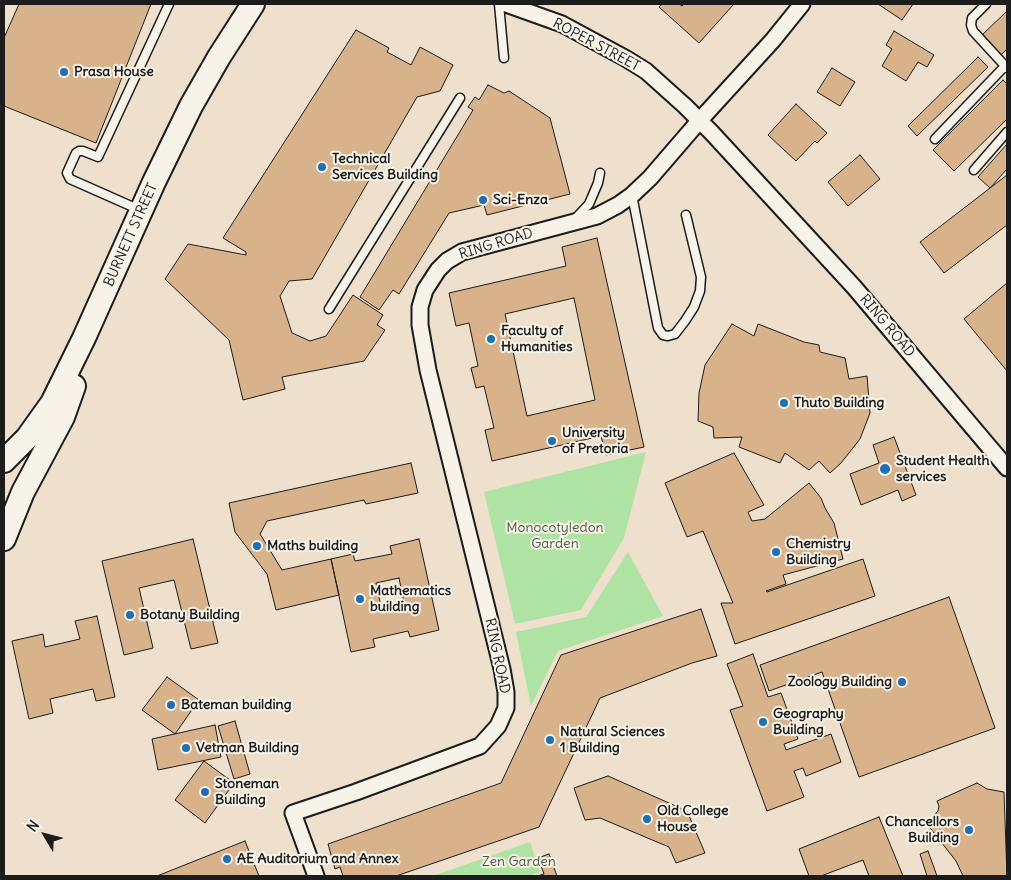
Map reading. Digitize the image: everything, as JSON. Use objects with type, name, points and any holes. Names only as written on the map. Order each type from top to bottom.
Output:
[{"type":"street","name":"BURNETT STREET","points":[[4,461],[27,438],[52,403],[191,106],[219,57],[253,4]]},
{"type":"street","name":"ROPER STREET","points":[[506,4],[562,24],[646,71],[700,120]]},
{"type":"street","points":[[700,120],[773,40],[802,4]]},
{"type":"street","name":"RING ROAD","points":[[316,876],[292,813],[356,792],[480,746],[498,726],[506,708],[506,692],[502,669],[428,370],[420,325],[420,307],[425,290],[438,270],[447,261],[462,252],[597,216],[618,205],[650,178],[700,120],[854,287],[1007,468]]},
{"type":"street","points":[[4,539],[23,492],[62,417],[113,274]]},
{"type":"lane","points":[[141,211],[70,179],[67,173],[76,153],[79,151],[98,157],[169,4]]},
{"type":"lane","points":[[499,4],[504,58]]},
{"type":"lane","points":[[935,139],[1006,67],[973,31],[971,25],[972,18],[986,4]]},
{"type":"lane","points":[[329,309],[460,98]]},
{"type":"lane","points":[[974,170],[1007,132]]},
{"type":"lane","points":[[570,223],[589,204],[600,173]]},
{"type":"lane","points":[[632,195],[658,328],[663,335],[668,336],[675,334],[685,321],[694,307],[700,291],[701,277],[686,215]]},
{"type":"green space","name":"Monocotyledon Garden","points":[[646,452],[624,538],[581,610],[515,624],[484,492]]},
{"type":"green space","name":"Monocotyledon Garden","points":[[628,552],[663,616],[558,651],[531,706],[516,632],[586,617]]},
{"type":"green space","name":"Zen Garden","points":[[530,842],[540,872],[529,876],[433,876]]},
{"type":"building","name":"Prasa House","points":[[19,4],[151,4],[96,143],[4,106],[4,38]]},
{"type":"building","points":[[662,4],[679,4],[682,6],[684,4],[734,4],[699,43],[659,7]]},
{"type":"building","points":[[878,4],[913,4],[902,20]]},
{"type":"building","points":[[1007,11],[1007,49],[1000,56],[982,35]]},
{"type":"building","name":"Technical Services Building","points":[[356,30],[389,48],[387,52],[411,65],[420,47],[453,65],[440,91],[417,97],[312,279],[289,281],[280,296],[292,333],[310,341],[326,336],[353,295],[383,315],[377,325],[385,330],[364,361],[282,377],[285,389],[243,400],[229,340],[165,279],[188,244],[246,255],[246,252],[223,238]]},
{"type":"building","points":[[894,31],[934,55],[927,67],[918,62],[906,81],[882,66],[892,49],[886,45]]},
{"type":"building","points":[[978,57],[988,67],[917,136],[908,126]]},
{"type":"building","points":[[832,68],[855,82],[840,106],[817,92]]},
{"type":"building","points":[[1003,80],[1007,84],[1007,119],[954,171],[933,150]]},
{"type":"building","name":"Sci-Enza","points":[[488,85],[504,93],[509,91],[550,118],[570,194],[487,215],[484,205],[449,213],[399,294],[393,290],[379,310],[360,297],[473,110],[468,107],[475,97],[479,100]]},
{"type":"building","points":[[796,104],[827,133],[817,143],[815,141],[796,161],[768,135]]},
{"type":"building","points":[[1007,144],[1007,169],[990,188],[978,177]]},
{"type":"building","points":[[860,155],[880,179],[848,206],[828,182]]},
{"type":"building","points":[[1007,175],[1007,225],[944,273],[920,242]]},
{"type":"building","name":"Faculty of Humanities","points":[[597,238],[644,447],[606,455],[601,436],[492,461],[485,430],[494,428],[484,386],[476,388],[471,368],[478,366],[469,323],[456,326],[449,293],[566,266],[562,247]],"holes":[[[574,298],[595,400],[527,416],[505,314]]]},
{"type":"building","points":[[1007,283],[1007,371],[964,319]]},
{"type":"building","name":"Thuto Building","points":[[732,324],[754,336],[758,324],[804,342],[819,345],[820,352],[845,358],[849,379],[867,376],[870,413],[860,439],[841,463],[830,473],[819,461],[809,470],[785,453],[780,463],[739,447],[742,437],[714,438],[713,427],[698,421],[699,393],[705,365]]},
{"type":"building","name":"Student Health services","points":[[894,437],[916,495],[902,501],[898,490],[861,505],[850,474],[879,463],[873,445]]},
{"type":"building","name":"Chemistry Building","points":[[734,453],[764,505],[748,512],[752,521],[765,519],[809,483],[821,498],[834,523],[843,559],[783,575],[786,584],[766,591],[863,559],[875,596],[735,644],[721,603],[733,603],[703,531],[687,537],[665,483]]},
{"type":"building","name":"Maths building","points":[[411,463],[418,493],[366,504],[364,500],[267,521],[260,534],[282,570],[331,559],[339,595],[276,610],[267,574],[235,532],[229,503]]},
{"type":"building","name":"Botany Building","points":[[193,539],[218,643],[191,649],[174,580],[139,588],[153,648],[124,655],[102,561]]},
{"type":"building","name":"Mathematics building","points":[[419,539],[439,630],[410,637],[408,631],[373,639],[375,647],[351,652],[331,559],[353,554],[355,561],[392,554],[390,546]],"holes":[[[399,578],[404,603],[381,607],[376,583]]]},
{"type":"building","name":"Zoology Building","points":[[949,597],[995,728],[859,777],[822,672],[769,691],[760,665]]},
{"type":"building","name":"Natural Sciences 1 Building","points":[[701,609],[717,656],[692,663],[600,698],[539,827],[396,876],[343,876],[340,867],[335,869],[328,844],[501,783],[561,655]]},
{"type":"building","points":[[97,616],[115,697],[96,701],[93,689],[50,699],[53,713],[29,719],[12,641],[43,634],[45,647],[80,639],[75,621]]},
{"type":"building","name":"Geography Building","points":[[753,654],[768,697],[781,693],[798,739],[784,744],[786,750],[831,734],[841,762],[806,776],[803,768],[794,771],[804,797],[767,811],[730,710],[743,706],[727,664]]},
{"type":"building","name":"Bateman building","points":[[167,677],[199,700],[175,734],[142,710]]},
{"type":"building","points":[[235,721],[250,774],[234,779],[218,726]]},
{"type":"building","name":"Vetman Building","points":[[215,725],[221,757],[158,770],[152,739]]},
{"type":"building","name":"Stoneman Building","points":[[204,761],[234,783],[205,823],[175,800]]},
{"type":"building","name":"Old College House","points":[[608,776],[687,811],[705,853],[676,863],[669,847],[600,818],[585,820],[574,788]]},
{"type":"building","name":"Chancellors Building","points":[[977,783],[987,789],[1004,792],[1007,876],[963,876],[956,861],[927,824],[938,811],[937,801]]},
{"type":"building","points":[[879,817],[903,876],[869,876],[863,860],[821,876],[809,876],[799,849]]},
{"type":"building","name":"AE Auditorium and Annex","points":[[245,841],[259,876],[157,876]]},
{"type":"building","points":[[928,851],[937,876],[927,876],[920,854]]},
{"type":"building","points":[[549,854],[557,876],[537,876],[544,874],[538,858]]},
{"type":"place","name":"Prasa House","points":[[64,72]]},
{"type":"place","name":"Technical Services Building","points":[[322,167]]},
{"type":"place","name":"Sci-Enza","points":[[483,200]]},
{"type":"place","name":"Faculty of Humanities","points":[[491,339]]},
{"type":"place","name":"Thuto Building","points":[[784,403]]},
{"type":"place","name":"University of Pretoria","points":[[552,441]]},
{"type":"place","name":"Student Health services","points":[[885,469]]},
{"type":"place","name":"Maths building","points":[[257,546]]},
{"type":"place","name":"Chemistry Building","points":[[776,552]]},
{"type":"place","name":"Mathematics building","points":[[360,599]]},
{"type":"place","name":"Botany Building","points":[[130,615]]},
{"type":"place","name":"Zoology Building","points":[[902,682]]},
{"type":"place","name":"Bateman building","points":[[171,705]]},
{"type":"place","name":"Geography Building","points":[[763,722]]},
{"type":"place","name":"Natural Sciences 1 Building","points":[[550,740]]},
{"type":"place","name":"Vetman Building","points":[[186,748]]},
{"type":"place","name":"Stoneman Building","points":[[205,792]]},
{"type":"place","name":"Old College House","points":[[647,819]]},
{"type":"place","name":"Chancellors Building","points":[[969,830]]},
{"type":"place","name":"AE Auditorium and Annex","points":[[227,859]]}]
